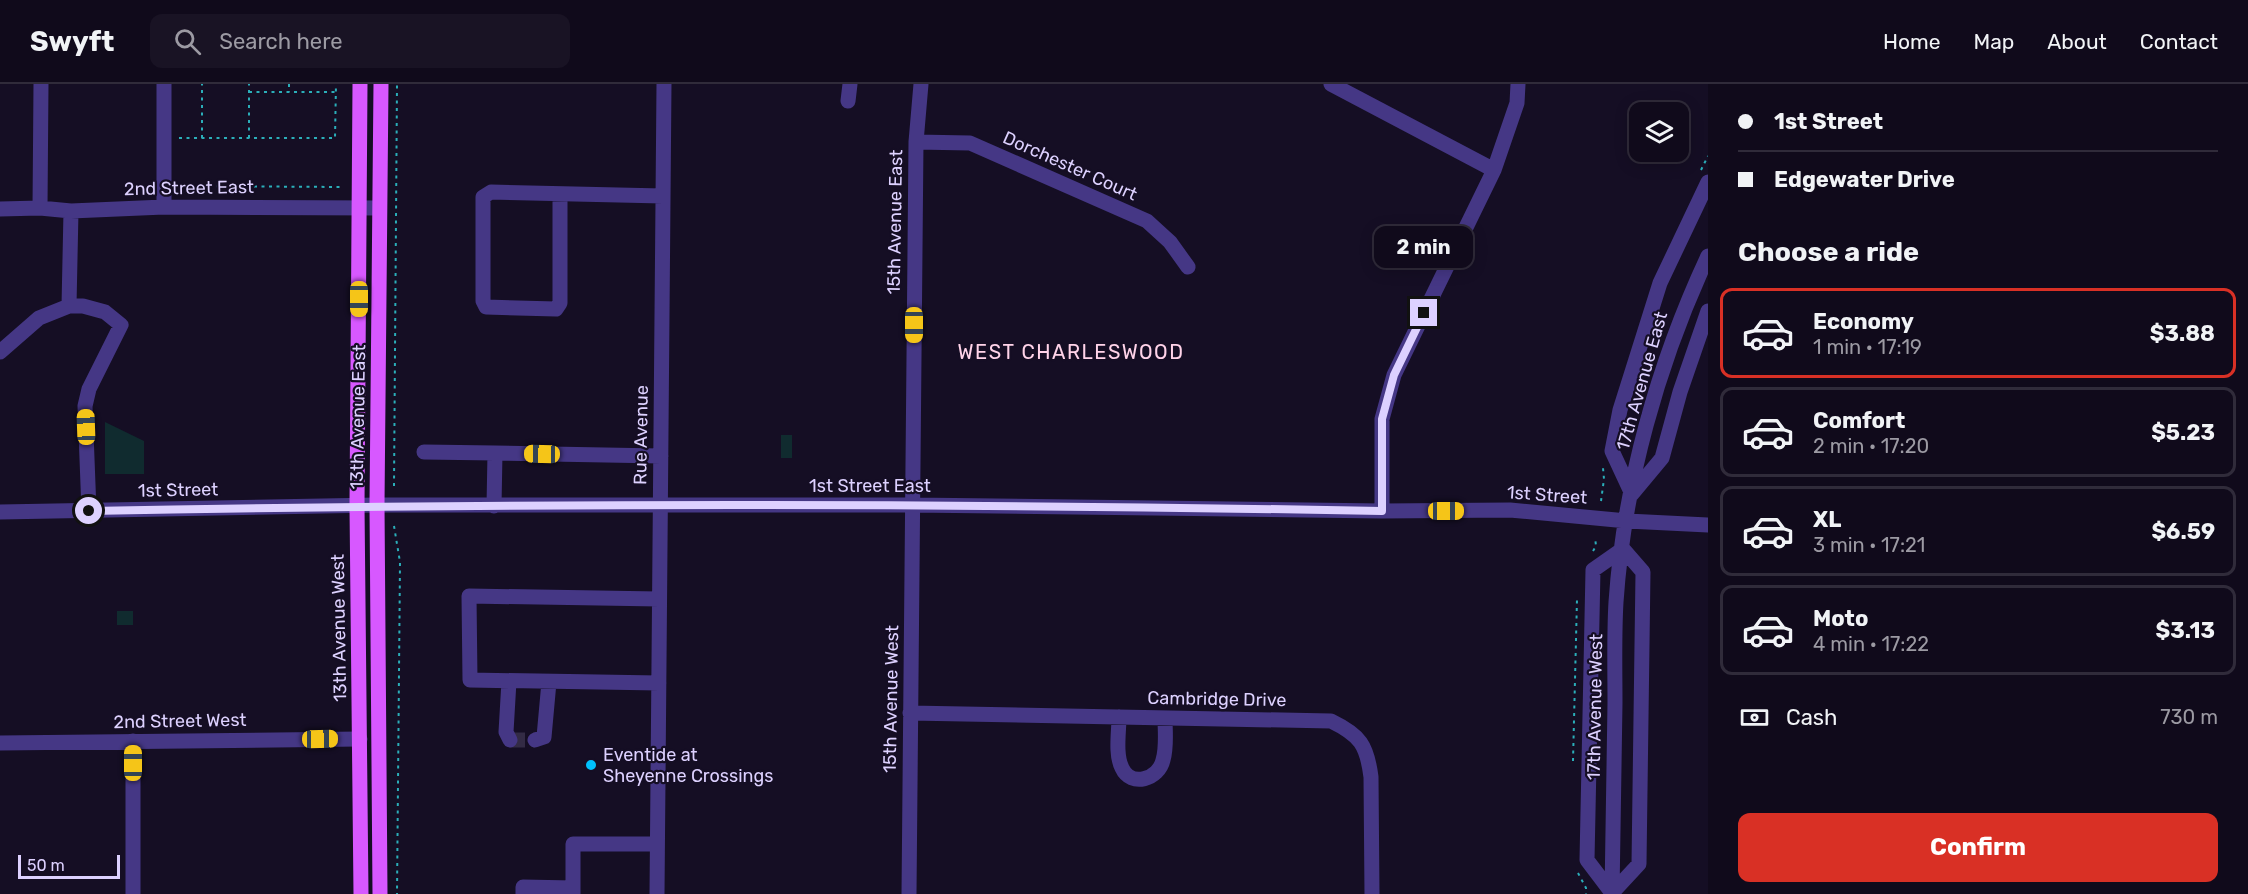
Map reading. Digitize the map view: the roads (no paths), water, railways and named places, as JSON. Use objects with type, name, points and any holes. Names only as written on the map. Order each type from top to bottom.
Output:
[{"type":"main road","name":"13th Avenue East","points":[[357,506],[360,84]]},
{"type":"main road","name":"13th Avenue East","points":[[380,894],[377,505],[381,84]]},
{"type":"main road","name":"13th Avenue West","points":[[357,506],[361,894]]},
{"type":"street","points":[[40,207],[41,84]]},
{"type":"street","points":[[164,84],[164,207]]},
{"type":"street","name":"Rue Avenue","points":[[657,894],[664,84]]},
{"type":"street","points":[[848,101],[850,84]]},
{"type":"street","name":"15th Avenue East","points":[[912,505],[916,142],[921,84]]},
{"type":"street","points":[[1331,84],[1494,170]]},
{"type":"street","points":[[1382,511],[1382,419],[1394,375],[1494,170],[1517,103],[1518,84]]},
{"type":"street","name":"Dorchester Court","points":[[916,142],[970,143],[1147,221],[1170,242],[1188,267]]},
{"type":"street","points":[[1708,182],[1660,283],[1620,410],[1612,451],[1632,494],[1662,458],[1680,392],[1708,311]]},
{"type":"street","points":[[560,194],[560,303],[556,309],[486,307],[483,301],[483,197],[491,192],[663,196]]},
{"type":"street","name":"2nd Street East","points":[[0,209],[40,207],[71,211],[164,207],[380,208]]},
{"type":"street","points":[[69,306],[71,211]]},
{"type":"street","name":"17th Avenue East","points":[[1627,521],[1643,440],[1661,374],[1684,308],[1708,256]]},
{"type":"street","points":[[0,352],[39,318],[69,306],[82,306],[105,312],[121,325],[89,389],[85,406],[89,511]]},
{"type":"street","points":[[424,452],[661,456]]},
{"type":"street","points":[[494,506],[495,453]]},
{"type":"street","name":"1st Street East","points":[[357,506],[912,505],[1382,511]]},
{"type":"street","name":"15th Avenue West","points":[[909,894],[912,505]]},
{"type":"street","name":"1st Street","points":[[0,512],[357,506]]},
{"type":"street","name":"1st Street","points":[[1382,511],[1510,510],[1627,521],[1708,525]]},
{"type":"street","name":"17th Avenue West","points":[[1612,893],[1616,602],[1627,521]]},
{"type":"street","points":[[1623,549],[1643,572],[1640,864],[1612,893],[1587,860],[1593,570],[1623,549]]},
{"type":"street","points":[[658,683],[470,680],[470,596],[659,599]]},
{"type":"street","points":[[509,681],[506,732],[510,740]]},
{"type":"street","points":[[535,740],[544,737],[549,681]]},
{"type":"street","name":"Cambridge Drive","points":[[910,713],[1331,721],[1352,730],[1362,743],[1369,758],[1372,894]]},
{"type":"street","points":[[1119,717],[1120,766],[1126,775],[1136,780],[1149,779],[1158,772],[1164,760],[1166,718]]},
{"type":"street","name":"2nd Street West","points":[[0,742],[360,739]]},
{"type":"street","points":[[133,741],[133,894]]},
{"type":"street","points":[[523,894],[523,887],[573,891],[573,844],[657,844]]},
{"type":"tunnel","points":[[510,740],[535,740]]},
{"type":"place","name":"Eventide at Sheyenne Crossings","points":[[591,765]]},
{"type":"district","name":"WEST CHARLESWOOD","points":[[1071,352]]}]
